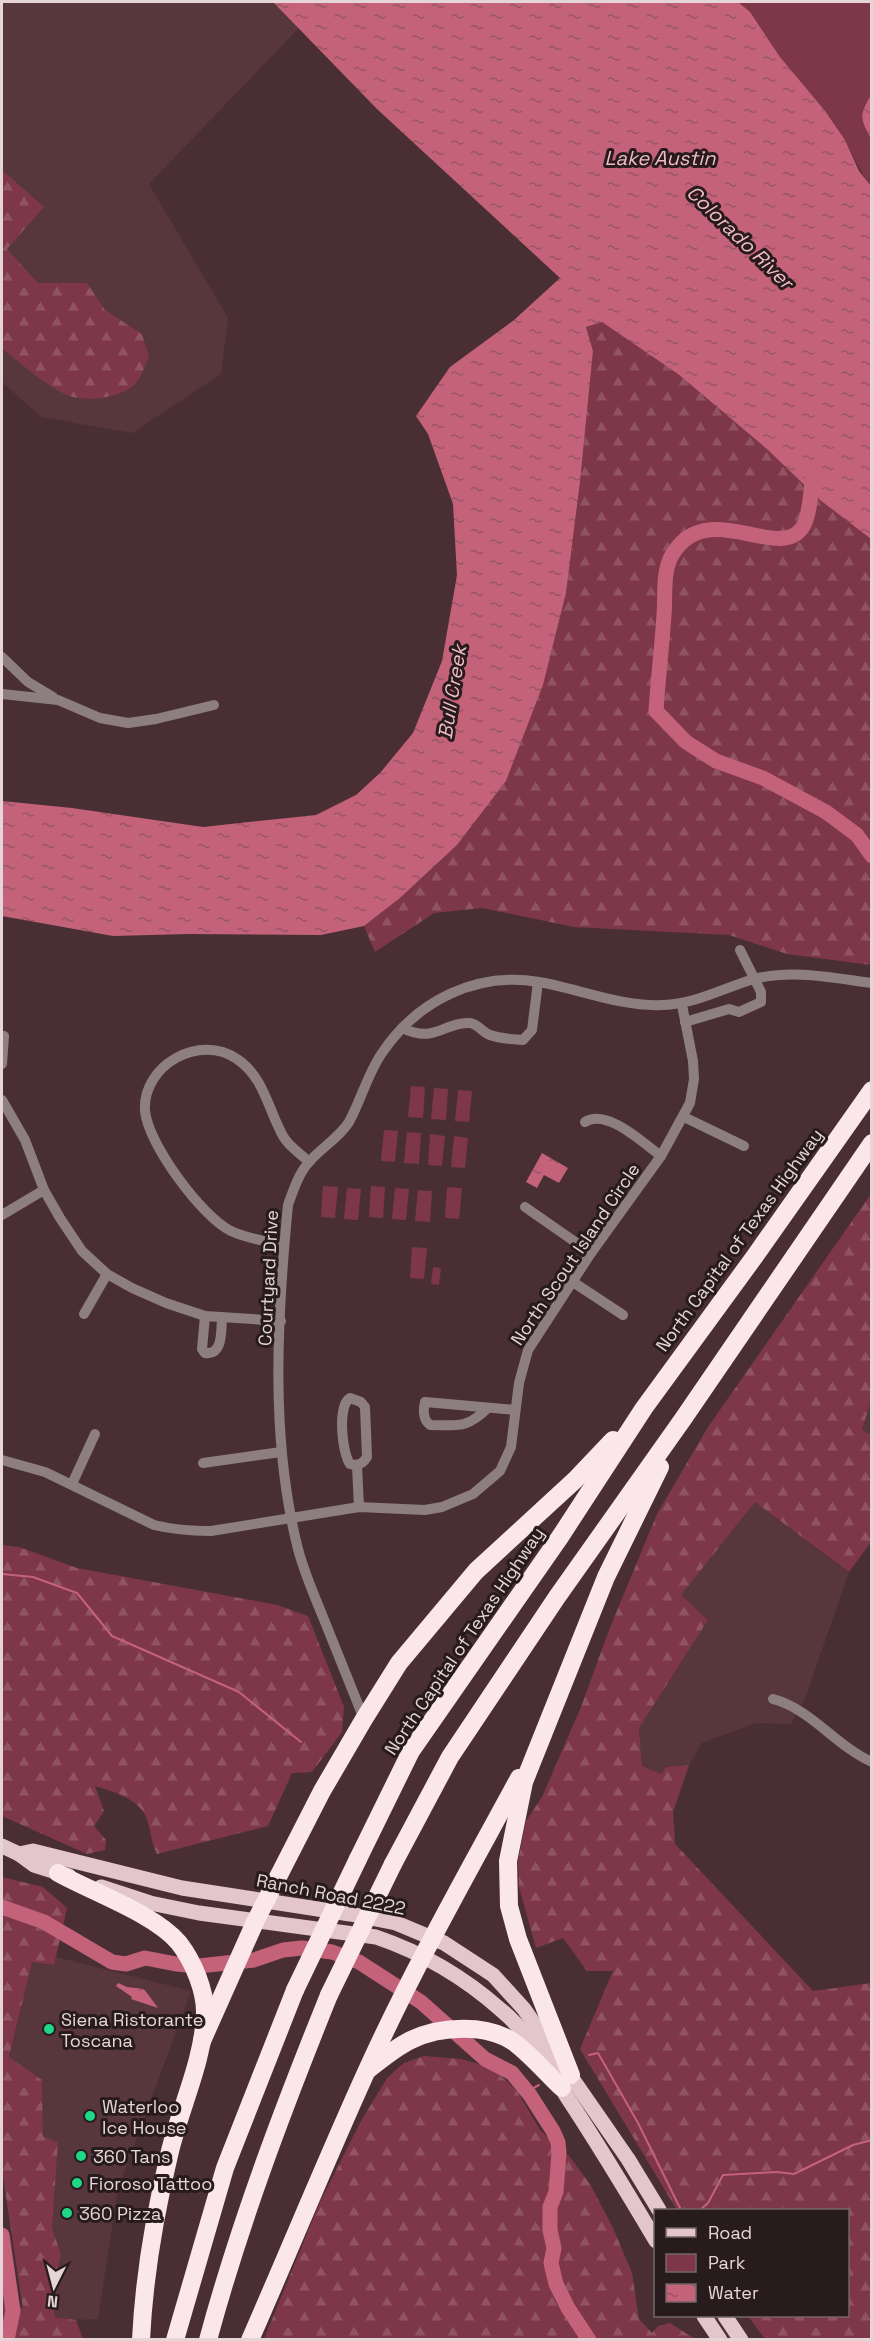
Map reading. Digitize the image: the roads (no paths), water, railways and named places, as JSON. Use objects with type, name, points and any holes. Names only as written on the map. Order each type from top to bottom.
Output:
[{"type":"highway","name":"North Capital of Texas Highway","points":[[175,2340],[225,2168],[295,1990],[411,1751],[560,1536],[644,1408],[872,1090]]},
{"type":"highway","points":[[208,2340],[226,2275],[264,2158],[329,1995],[393,1864],[457,1747],[557,1597],[683,1419],[872,1143]]},
{"type":"highway","points":[[202,2041],[253,1928],[322,1791],[399,1663],[476,1571],[575,1480],[644,1408]]},
{"type":"highway","points":[[567,2082],[509,1906],[508,1861],[524,1782],[606,1577],[683,1419]]},
{"type":"highway","points":[[250,2340],[367,2070],[395,2011],[548,1724]]},
{"type":"highway","points":[[58,1873],[149,1918],[178,1943],[196,1974],[206,2012],[202,2041],[170,2152],[151,2243],[143,2301],[141,2340]]},
{"type":"highway","points":[[367,2070],[410,2040],[426,2034],[461,2029],[480,2031],[513,2042],[567,2082]]},
{"type":"main road","name":"Ranch Road 2222","points":[[2,1846],[19,1854],[34,1865],[150,1903],[199,1913],[253,1928],[376,1937],[465,1981],[503,2011],[567,2082],[628,2159],[658,2209]]},
{"type":"main road","name":"Ranch Road 2222","points":[[19,1854],[33,1851],[150,1881],[396,1923],[432,1938],[493,1976],[524,2009],[654,2237]]},
{"type":"main road","points":[[705,2317],[720,2340]]},
{"type":"main road","points":[[726,2317],[741,2340]]},
{"type":"street","points":[[2,657],[28,682],[58,700],[100,718],[128,723],[156,719],[214,705]]},
{"type":"street","points":[[2,694],[58,700]]},
{"type":"street","points":[[685,1022],[729,1009],[739,1012],[761,1002],[761,992],[740,950]]},
{"type":"street","name":"Courtyard Drive","points":[[364,1719],[298,1551],[291,1518],[281,1452],[279,1420],[281,1321],[288,1205],[309,1162],[347,1125],[381,1054],[402,1028],[429,1004],[484,982],[506,980],[538,982],[620,1002],[652,1006],[682,1005],[754,979],[796,973],[872,982]]},
{"type":"street","points":[[402,1028],[415,1034],[428,1034],[467,1023],[474,1024],[488,1035],[523,1040],[532,1030],[538,982]]},
{"type":"street","name":"North Scout Island Circle","points":[[2,1461],[45,1472],[136,1517],[172,1530],[211,1531],[359,1507],[425,1510],[457,1502],[473,1494],[500,1471],[507,1460],[511,1447],[523,1364],[528,1350],[591,1253],[661,1156],[690,1103],[694,1079],[693,1060],[682,1005]]},
{"type":"street","points":[[2,1064],[4,1036]]},
{"type":"street","points":[[284,1245],[248,1238],[229,1230],[209,1216],[194,1200],[150,1129],[145,1110],[149,1089],[155,1076],[167,1063],[182,1054],[196,1050],[218,1050],[236,1058],[251,1071],[261,1086],[284,1139],[309,1162]]},
{"type":"street","points":[[2,1100],[25,1140],[44,1190],[82,1251],[107,1274],[149,1295],[205,1316],[281,1321]]},
{"type":"street","points":[[684,1117],[744,1146]]},
{"type":"street","points":[[585,1122],[591,1118],[610,1120],[661,1156]]},
{"type":"street","points":[[2,1215],[44,1190]]},
{"type":"street","points":[[525,1207],[591,1253]]},
{"type":"street","points":[[84,1314],[107,1274]]},
{"type":"street","points":[[573,1282],[623,1315]]},
{"type":"street","points":[[205,1316],[202,1349],[205,1353],[211,1354],[219,1347],[222,1318]]},
{"type":"street","points":[[350,1398],[361,1402],[365,1407],[367,1457],[357,1466],[350,1464],[345,1455],[342,1410],[350,1398]]},
{"type":"street","points":[[488,1408],[476,1420],[464,1425],[430,1425],[425,1417],[424,1407],[425,1402],[515,1410]]},
{"type":"street","points":[[72,1484],[95,1434]]},
{"type":"street","points":[[202,1463],[281,1452]]},
{"type":"street","points":[[357,1466],[359,1507]]},
{"type":"street","points":[[773,1699],[789,1703],[856,1754],[872,1762]]},
{"type":"water","name":"Lake Austin","points":[[273,2],[738,2],[750,12],[780,57],[825,111],[845,140],[859,171],[871,186],[871,539],[820,500],[768,450],[678,374],[602,322],[586,327],[593,351],[566,593],[543,685],[506,781],[457,845],[400,898],[364,926],[321,935],[113,936],[2,916],[2,801],[72,808],[203,827],[316,815],[356,795],[380,773],[413,733],[442,661],[457,575],[453,504],[428,434],[416,416],[450,367],[514,320],[560,278],[377,109]]},
{"type":"water","points":[[871,95],[871,139],[862,117]]},
{"type":"water","points":[[542,1153],[568,1168],[559,1183],[544,1175],[537,1188],[526,1182]]},
{"type":"water","points":[[118,1983],[127,1987],[144,1989],[158,2008],[131,1999],[132,1997],[116,1986]]},
{"type":"waterway","points":[[813,470],[805,523],[791,536],[778,538],[726,530],[708,530],[691,536],[671,556],[665,581],[656,711],[686,742],[716,761],[763,778],[826,812],[857,835],[872,856]]},
{"type":"waterway","points":[[2,1574],[33,1577],[77,1593],[112,1636],[239,1692],[301,1742]]},
{"type":"waterway","points":[[2,1907],[44,1922],[112,1962],[126,1964],[145,1958],[199,1966],[254,1960],[283,1950],[302,1948],[332,1952],[359,1962],[421,2002],[485,2059],[512,2073],[530,2095],[553,2131],[558,2142],[559,2153],[556,2192],[550,2207],[550,2230],[554,2248],[551,2263],[556,2284],[568,2308],[589,2340]]},
{"type":"waterway","points":[[589,2055],[598,2053],[638,2123],[681,2209]]},
{"type":"waterway","points":[[528,2091],[539,2085]]},
{"type":"waterway","points":[[701,2209],[708,2203],[723,2175],[777,2172],[794,2174],[853,2145],[872,2140]]},
{"type":"waterway","name":"Bull Creek","points":[[2,2235],[13,2311],[7,2340]]},
{"type":"place","name":"Siena Ristorante Toscana","points":[[49,2029]]},
{"type":"place","name":"Waterloo Ice House","points":[[90,2116]]},
{"type":"place","name":"360 Tans","points":[[81,2156]]},
{"type":"place","name":"Fioroso Tattoo","points":[[77,2183]]},
{"type":"place","name":"360 Pizza","points":[[67,2213]]},
{"type":"water label","name":"Colorado River","points":[[740,237]]}]
